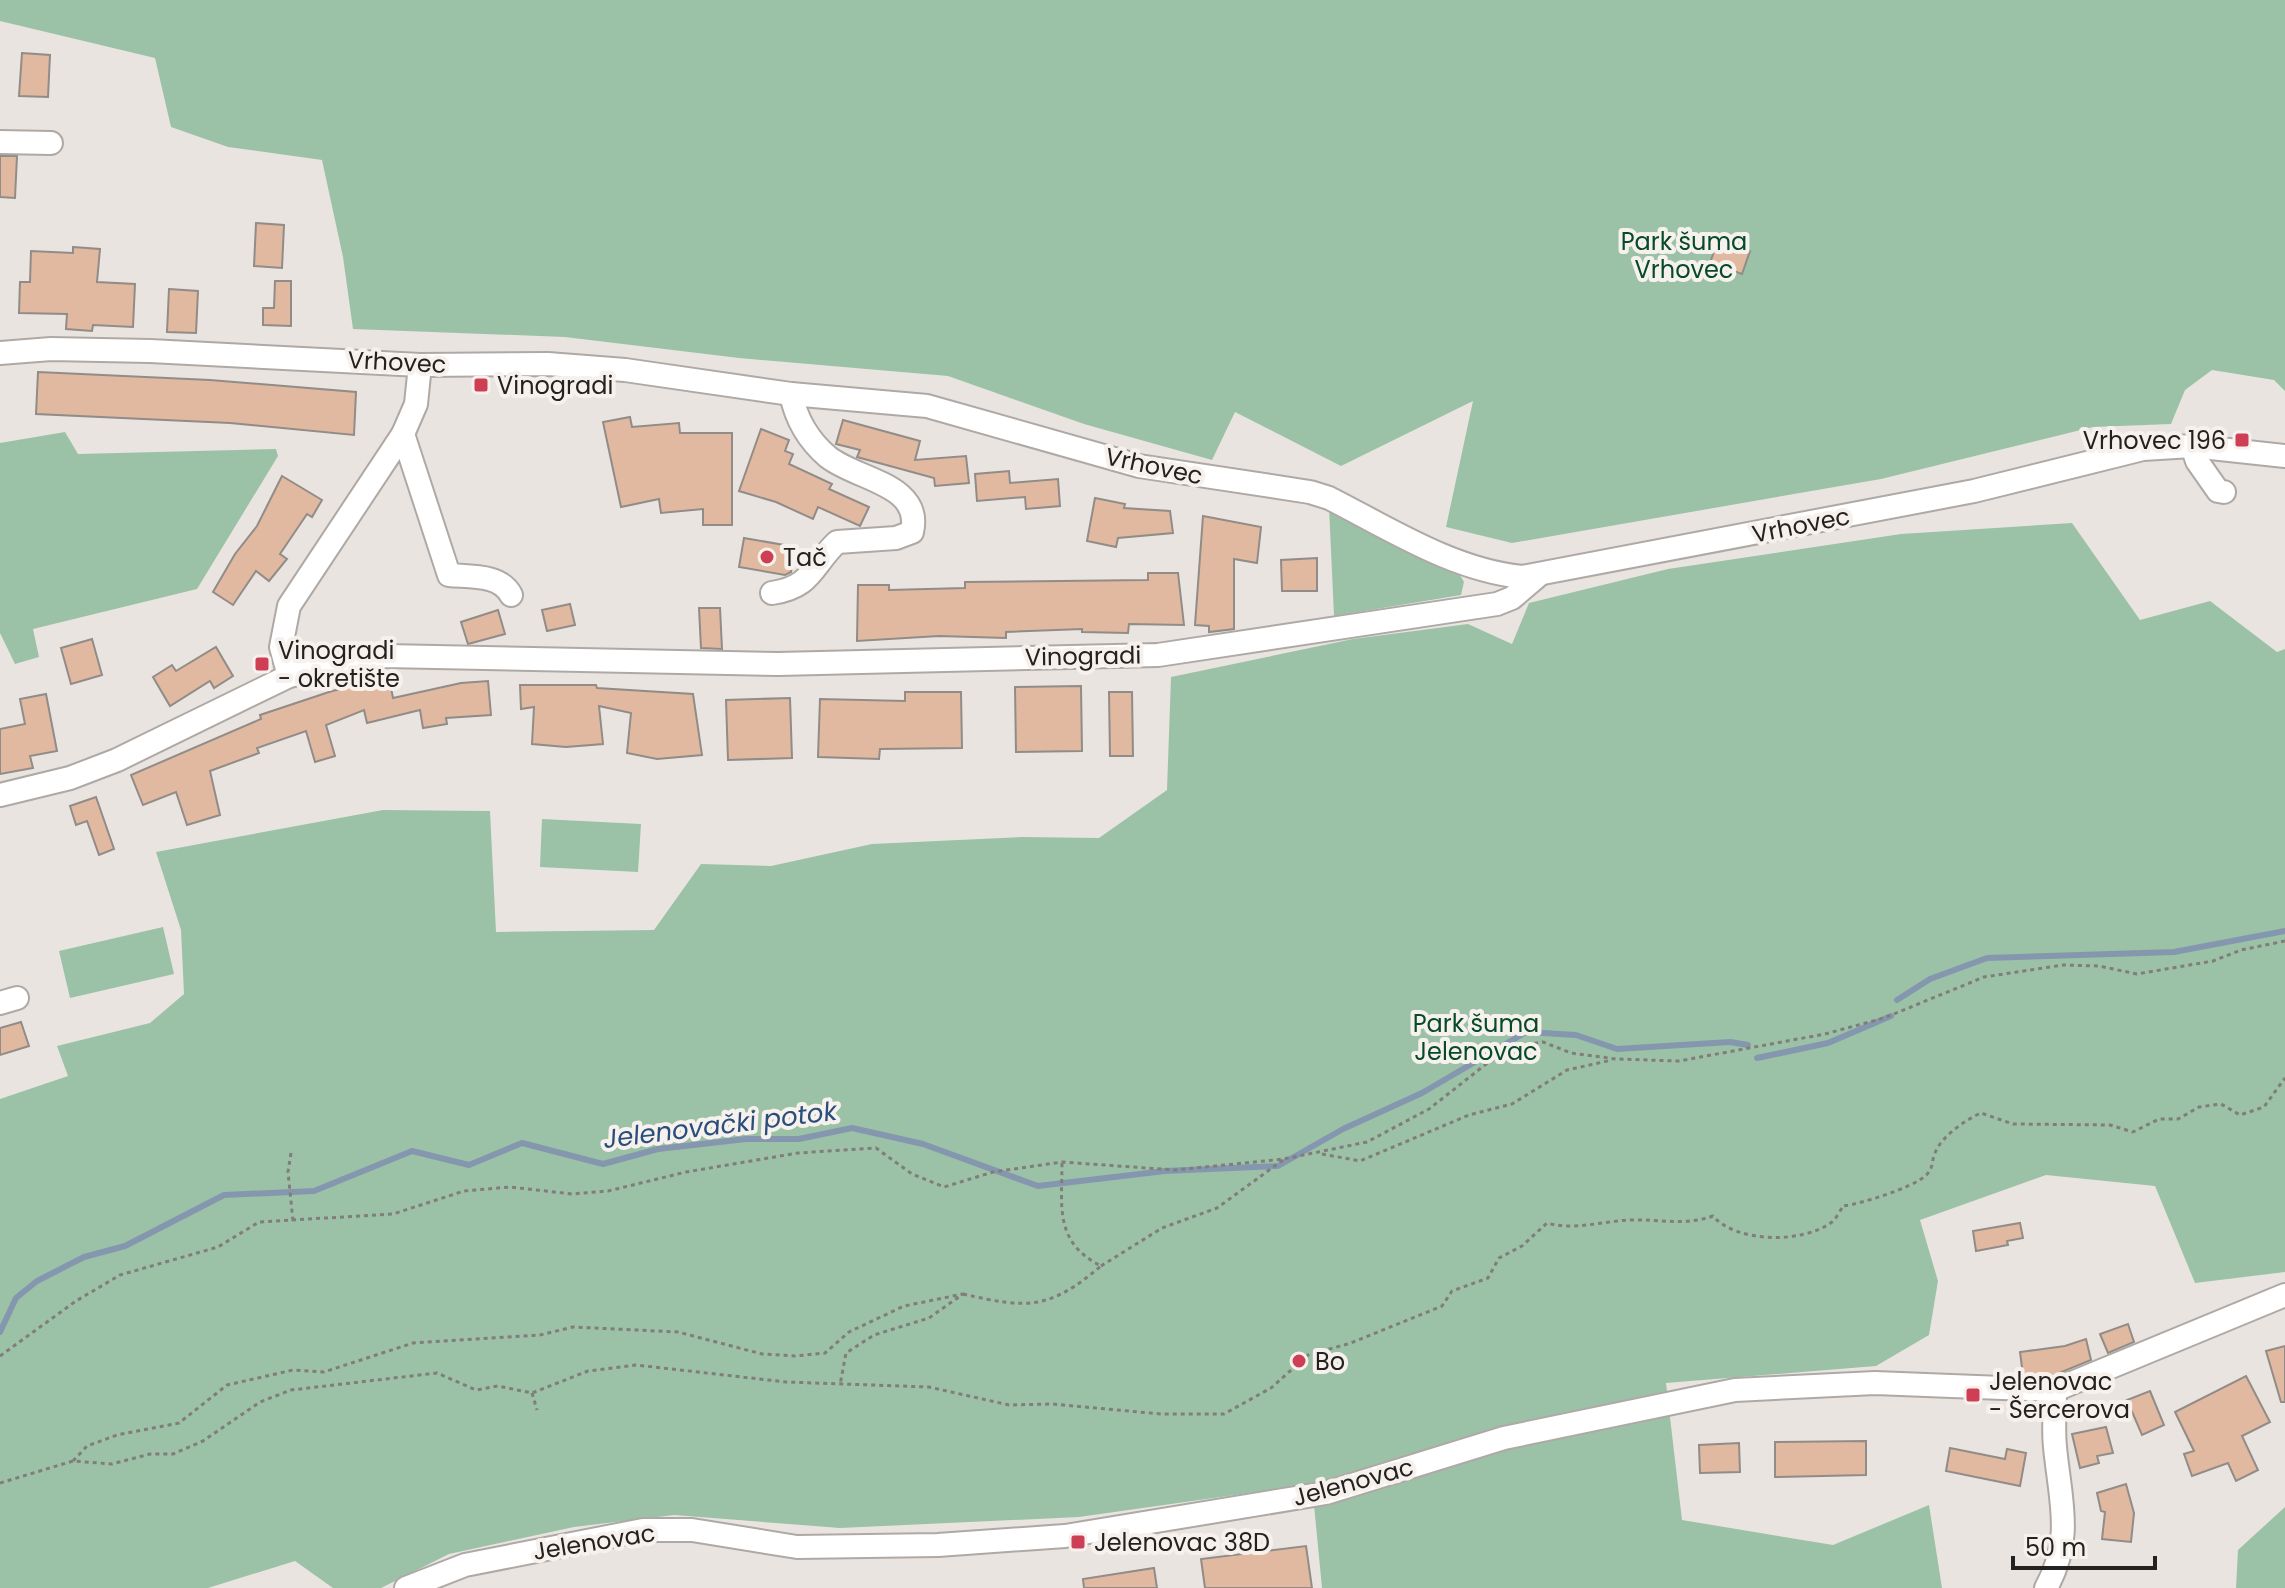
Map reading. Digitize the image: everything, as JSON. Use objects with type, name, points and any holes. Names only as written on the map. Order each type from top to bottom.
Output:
[{"type":"street","points":[[0,142],[51,143]]},
{"type":"street","name":"Vrhovec","points":[[0,353],[51,349],[136,351],[420,365],[586,367],[791,394],[927,406],[1139,466],[1310,492],[1480,570],[1522,577],[1974,491],[2143,449],[2192,446],[2285,456]]},
{"type":"street","points":[[289,676],[281,647],[289,606],[403,434],[416,404],[420,365]]},
{"type":"street","points":[[772,593],[794,590],[808,580],[837,542],[896,538],[912,532],[915,521],[911,505],[900,493],[829,458],[813,442],[795,416],[791,394]]},
{"type":"street","points":[[403,434],[449,575],[496,580],[506,585],[511,595]]},
{"type":"street","points":[[2192,446],[2197,461],[2218,491],[2224,492]]},
{"type":"street","points":[[1470,609],[1480,595],[1480,570]]},
{"type":"street","name":"Vinogradi","points":[[0,795],[70,778],[117,760],[289,676],[385,656],[778,664],[1158,655],[1470,609],[1512,598],[1539,575]]},
{"type":"street","name":"Jelenovac","points":[[406,1588],[465,1565],[643,1530],[692,1530],[797,1547],[938,1545],[1065,1536],[1326,1493],[1504,1438],[1735,1390],[1875,1383],[2055,1390],[2285,1295]]},
{"type":"street","points":[[2046,1588],[2059,1565],[2065,1513],[2054,1445],[2055,1390]]},
{"type":"path","points":[[0,1356],[76,1301],[120,1275],[218,1247],[259,1222],[393,1214],[464,1191],[510,1187],[572,1194],[608,1191],[686,1172],[798,1153],[876,1148],[912,1174],[944,1187],[993,1172],[1062,1162],[1175,1170],[1284,1159],[1367,1142],[1429,1109],[1490,1061],[1514,1047],[1543,1042],[1571,1053],[1616,1059],[1679,1061],[1825,1034],[1884,1018],[1984,977],[2063,965],[2099,966],[2137,974],[2213,961],[2241,950],[2285,941]]},
{"type":"path","points":[[1320,1154],[1360,1161],[1469,1115],[1512,1104],[1567,1070],[1616,1059]]},
{"type":"path","points":[[0,1483],[73,1461],[112,1464],[150,1454],[173,1454],[203,1441],[260,1402],[291,1390],[350,1380],[437,1373],[476,1390],[498,1386],[532,1393],[588,1371],[636,1365],[727,1377],[840,1385],[929,1387],[1009,1405],[1052,1404],[1161,1414],[1224,1414],[1271,1388],[1308,1355],[1351,1343],[1442,1306],[1452,1291],[1488,1278],[1499,1258],[1522,1246],[1547,1223],[1563,1227],[1629,1220],[1695,1223],[1713,1216],[1724,1229],[1785,1239],[1832,1222],[1843,1206],[1863,1204],[1870,1197],[1899,1190],[1925,1177],[1933,1166],[1935,1152],[1959,1122],[1981,1113],[2013,1124],[2110,1125],[2133,1132],[2159,1119],[2178,1119],[2199,1107],[2221,1104],[2240,1115],[2264,1107],[2285,1078]]},
{"type":"path","points":[[291,1153],[288,1172],[293,1221]]},
{"type":"path","points":[[73,1461],[87,1446],[117,1435],[179,1423],[227,1385],[293,1370],[324,1372],[413,1343],[540,1335],[573,1327],[678,1332],[762,1354],[795,1356],[825,1353],[849,1332],[904,1306],[963,1294],[1029,1304],[1068,1294],[1101,1266],[1162,1228],[1217,1208],[1284,1159]]},
{"type":"path","points":[[1062,1162],[1061,1223],[1088,1259],[1101,1266]]},
{"type":"path","points":[[840,1385],[846,1353],[874,1335],[929,1318],[963,1294]]},
{"type":"path","points":[[532,1393],[537,1410]]},
{"type":"green space","name":"Park šuma Vrhovec","points":[[0,0],[2285,0],[2285,391],[2274,380],[2212,370],[2185,390],[2171,424],[2093,427],[1881,479],[1512,543],[1446,527],[1473,401],[1341,466],[1235,412],[1212,460],[1084,424],[948,376],[739,358],[565,337],[353,329],[343,257],[322,160],[228,147],[171,127],[155,58],[0,21]]},
{"type":"green space","points":[[65,432],[78,454],[276,449],[278,456],[197,589],[33,629],[39,657],[15,664],[0,633],[0,443]]},
{"type":"green space","points":[[1329,507],[1460,575],[1464,582],[1461,595],[1334,616]]},
{"type":"green space","name":"Park šuma Jelenovac","points":[[2072,523],[2140,620],[2210,601],[2277,652],[2285,649],[2285,1272],[2195,1283],[2155,1186],[2046,1175],[1920,1220],[1938,1281],[1929,1335],[1876,1366],[1666,1383],[1682,1520],[1833,1545],[1929,1505],[1942,1588],[1322,1588],[1312,1484],[1079,1517],[840,1528],[674,1515],[574,1527],[449,1554],[381,1588],[333,1588],[295,1561],[208,1588],[0,1588],[0,1099],[68,1076],[57,1046],[150,1023],[184,994],[181,930],[156,852],[383,810],[490,811],[496,932],[654,930],[701,864],[771,866],[872,844],[1023,837],[1099,838],[1167,790],[1171,677],[1353,639],[1468,624],[1512,644],[1529,603],[1668,569],[1901,534]]},
{"type":"green space","points":[[542,819],[641,824],[638,872],[540,867]]},
{"type":"green space","points":[[163,927],[174,974],[70,998],[59,951]]},
{"type":"green space","points":[[2285,1507],[2285,1588],[2236,1588],[2238,1550]]},
{"type":"building","points":[[22,53],[50,55],[48,97],[19,96]]},
{"type":"building","points":[[0,156],[17,156],[15,198],[0,197]]},
{"type":"building","points":[[256,223],[284,225],[282,268],[254,266]]},
{"type":"building","points":[[1718,240],[1750,251],[1742,274],[1710,263]]},
{"type":"building","points":[[73,247],[100,249],[97,282],[135,284],[133,327],[93,325],[92,331],[66,329],[67,314],[19,313],[20,282],[30,282],[31,251],[73,253]]},
{"type":"building","points":[[275,281],[291,281],[291,326],[263,325],[263,308],[274,308]]},
{"type":"building","points":[[169,289],[198,291],[196,333],[167,332]]},
{"type":"building","points":[[38,372],[210,380],[356,392],[354,435],[230,423],[36,414]]},
{"type":"building","points":[[630,417],[632,427],[679,423],[680,433],[732,433],[732,525],[703,525],[703,509],[661,513],[659,499],[621,507],[603,422]]},
{"type":"building","points":[[843,420],[920,441],[915,460],[966,456],[969,483],[935,486],[934,478],[857,457],[860,450],[836,444]]},
{"type":"building","points":[[761,429],[789,440],[785,451],[793,454],[789,464],[832,484],[829,489],[869,507],[860,526],[818,507],[813,519],[776,502],[739,491]]},
{"type":"building","points":[[1009,471],[1010,483],[1058,479],[1060,506],[1026,509],[1025,497],[977,501],[975,474]]},
{"type":"building","points":[[282,476],[322,500],[312,517],[307,514],[280,554],[287,559],[269,581],[256,571],[233,605],[213,592],[235,554],[257,526]]},
{"type":"building","points":[[1095,498],[1125,504],[1124,508],[1170,511],[1173,533],[1118,538],[1116,547],[1087,541]]},
{"type":"building","points":[[1203,516],[1261,527],[1257,563],[1234,559],[1234,629],[1209,632],[1209,626],[1195,625]]},
{"type":"building","name":"Tač","points":[[744,538],[796,547],[791,572],[785,575],[739,567]]},
{"type":"building","points":[[1317,558],[1317,591],[1282,591],[1281,560]]},
{"type":"building","points":[[1148,573],[1178,573],[1184,625],[1129,624],[1128,633],[1082,632],[1082,629],[1006,632],[1006,638],[939,636],[857,641],[858,585],[889,585],[889,590],[965,588],[965,582],[1148,580]]},
{"type":"building","points":[[570,604],[575,625],[547,631],[542,610]]},
{"type":"building","points":[[699,608],[720,608],[722,649],[701,648]]},
{"type":"building","points":[[498,610],[505,634],[468,644],[461,622]]},
{"type":"building","points":[[92,639],[102,675],[71,684],[61,648]]},
{"type":"building","points":[[216,647],[233,676],[214,688],[210,681],[170,706],[153,677],[172,665],[176,671]]},
{"type":"building","points":[[389,678],[393,698],[461,683],[488,681],[491,715],[446,718],[447,724],[423,728],[420,710],[367,723],[364,710],[326,725],[335,756],[315,762],[306,731],[257,748],[259,753],[210,771],[220,815],[187,825],[176,792],[143,805],[131,775],[261,719],[260,715],[332,691]]},
{"type":"building","points":[[520,685],[596,685],[597,688],[693,694],[702,755],[657,759],[627,753],[631,713],[599,706],[603,744],[566,747],[532,744],[534,707],[521,709]]},
{"type":"building","points":[[1081,686],[1082,751],[1016,752],[1015,687]]},
{"type":"building","points":[[905,692],[961,692],[962,748],[880,749],[879,759],[818,757],[820,699],[905,701]]},
{"type":"building","points":[[1109,692],[1132,692],[1133,756],[1110,756]]},
{"type":"building","points":[[46,694],[57,751],[30,756],[33,768],[0,774],[0,729],[25,724],[20,699]]},
{"type":"building","points":[[790,698],[792,758],[728,760],[726,700]]},
{"type":"building","points":[[96,797],[114,849],[99,855],[87,821],[76,825],[70,806]]},
{"type":"building","points":[[21,1022],[29,1046],[0,1055],[0,1028]]},
{"type":"building","points":[[2020,1223],[2023,1238],[2007,1241],[2008,1245],[1976,1251],[1973,1231]]},
{"type":"building","points":[[2128,1324],[2134,1342],[2108,1353],[2100,1334]]},
{"type":"building","points":[[2086,1339],[2091,1360],[2052,1376],[2023,1375],[2020,1352],[2065,1346]]},
{"type":"building","points":[[2285,1346],[2285,1402],[2281,1402],[2266,1351]]},
{"type":"building","points":[[2246,1376],[2270,1422],[2242,1436],[2258,1470],[2236,1481],[2228,1463],[2192,1476],[2184,1454],[2194,1451],[2175,1412]]},
{"type":"building","points":[[2150,1391],[2164,1425],[2142,1435],[2127,1400]]},
{"type":"building","points":[[2106,1427],[2113,1453],[2097,1456],[2099,1463],[2080,1468],[2072,1434]]},
{"type":"building","points":[[1866,1441],[1866,1475],[1775,1477],[1775,1442]]},
{"type":"building","points":[[1739,1443],[1740,1472],[1700,1473],[1699,1445]]},
{"type":"building","points":[[1950,1448],[2005,1459],[2007,1449],[2026,1453],[2020,1486],[1946,1471]]},
{"type":"building","points":[[2126,1484],[2134,1513],[2131,1542],[2102,1539],[2105,1512],[2101,1511],[2097,1493]]},
{"type":"building","points":[[1306,1546],[1312,1588],[1205,1588],[1201,1559]]},
{"type":"building","points":[[1154,1568],[1157,1588],[1084,1588],[1083,1579]]},
{"type":"waterway","name":"Jelenovački potok","points":[[1897,1000],[1930,979],[1987,958],[2174,952],[2285,931]]},
{"type":"waterway","name":"Jelenovački potok","points":[[1757,1058],[1828,1043],[1891,1016]]},
{"type":"waterway","name":"Jelenovački potok","points":[[0,1332],[16,1298],[37,1281],[84,1257],[125,1246],[224,1195],[314,1191],[412,1151],[469,1165],[522,1143],[603,1164],[658,1149],[746,1139],[799,1139],[852,1128],[923,1144],[1038,1186],[1165,1171],[1278,1166],[1343,1129],[1422,1093],[1526,1032],[1576,1035],[1617,1049],[1730,1042],[1748,1045]]},
{"type":"place","name":"Vinogradi","points":[[481,385]]},
{"type":"place","name":"Vrhovec 196","points":[[2242,440]]},
{"type":"place","name":"Tač","points":[[767,557]]},
{"type":"place","name":"Vinogradi - okretište","points":[[262,664]]},
{"type":"place","name":"Bo","points":[[1299,1361]]},
{"type":"place","name":"Jelenovac - Šercerova","points":[[1973,1395]]},
{"type":"place","name":"Jelenovac 38D","points":[[1078,1542]]}]
